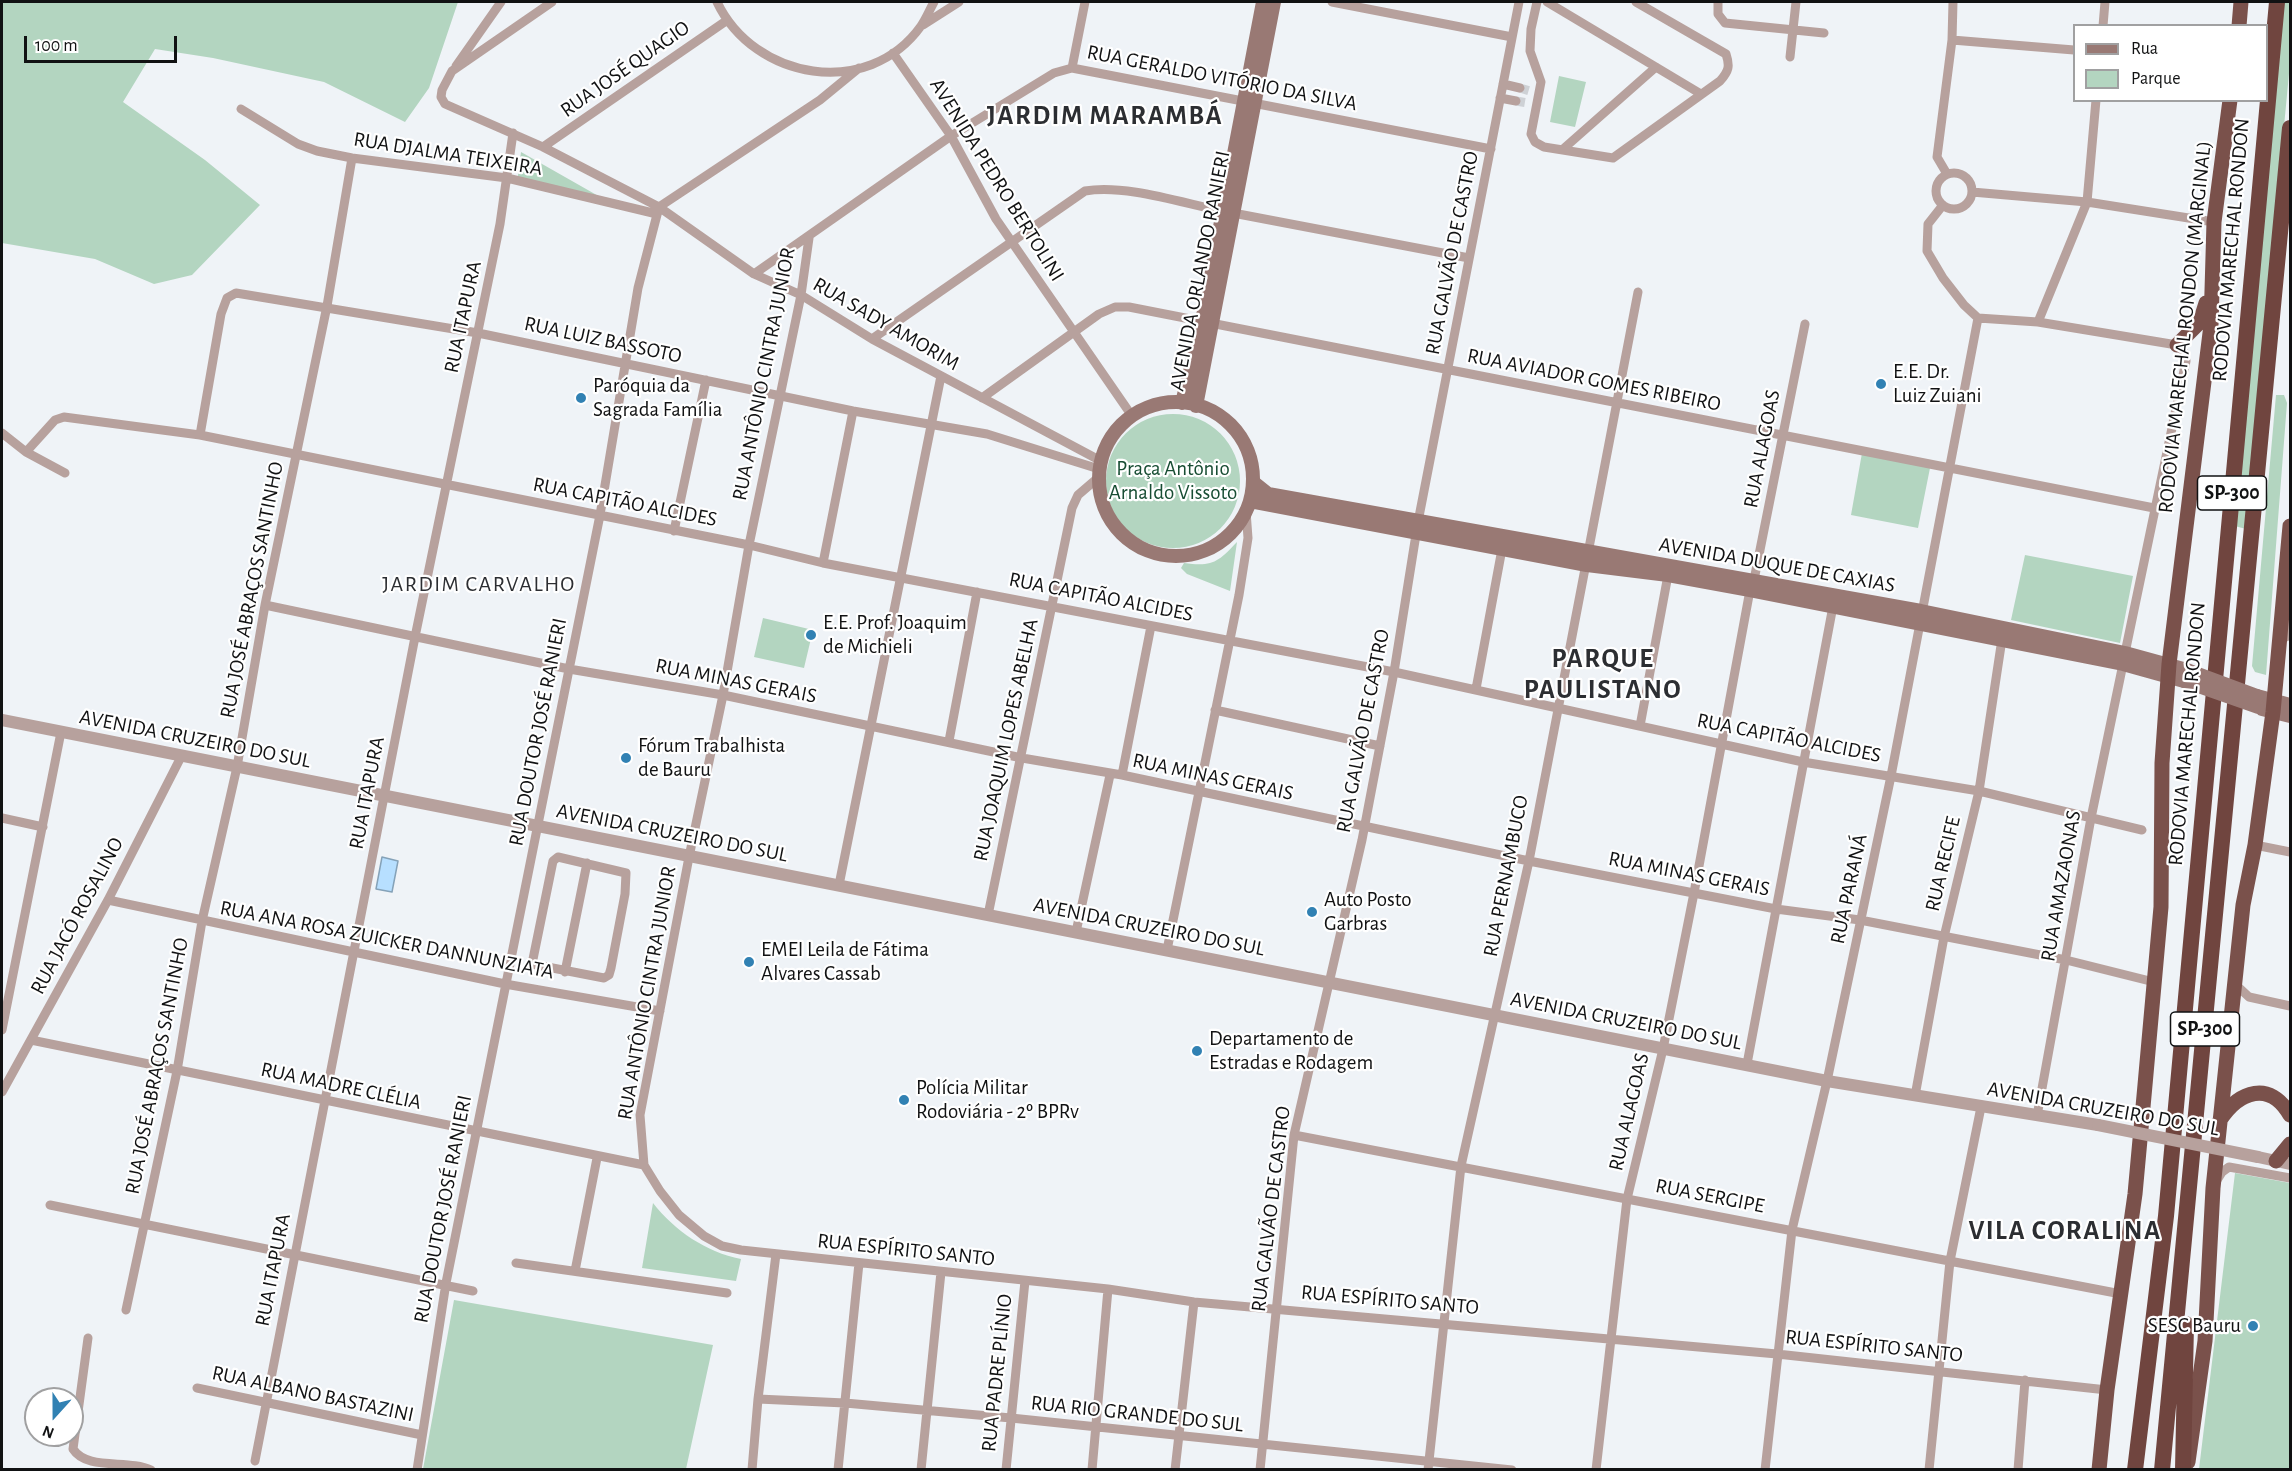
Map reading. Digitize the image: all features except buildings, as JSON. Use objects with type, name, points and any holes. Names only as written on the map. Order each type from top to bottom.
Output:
[{"type":"highway","points":[[2239,24],[2241,2]]},
{"type":"highway","name":"RODOVIA MARECHAL RONDON","points":[[2268,100],[2277,2]]},
{"type":"highway","name":"RODOVIA MARECHAL RONDON (MARGINAL)","points":[[2099,1470],[2107,1390],[2135,1194],[2161,907],[2162,763],[2169,670],[2211,325],[2214,222],[2230,102]]},
{"type":"highway","name":"RODOVIA MARECHAL RONDON","points":[[2135,1470],[2166,1216],[2268,102]]},
{"type":"highway","name":"RODOVIA MARECHAL RONDON","points":[[2162,1470],[2290,128]]},
{"type":"highway","points":[[2177,345],[2200,322],[2213,280]]},
{"type":"highway","points":[[2185,1470],[2205,1341],[2213,1188],[2220,1120],[2243,905],[2255,845],[2274,707],[2290,526]]},
{"type":"highway","points":[[2220,1120],[2239,1098],[2251,1094],[2263,1093],[2275,1098],[2290,1114]]},
{"type":"highway","points":[[2283,1162],[2290,1144]]},
{"type":"highway","points":[[2185,1470],[2188,1197]]},
{"type":"main road","name":"AVENIDA ORLANDO RANIERI","points":[[1196,406],[1207,322],[1249,101],[1263,2]]},
{"type":"main road","name":"AVENIDA ORLANDO RANIERI","points":[[1249,101],[1274,2]]},
{"type":"main road","name":"AVENIDA ORLANDO RANIERI","points":[[1182,403],[1207,322]]},
{"type":"main road","points":[[1182,403],[1196,406],[1221,417],[1235,430],[1251,463],[1253,482],[1248,506],[1235,529],[1219,543],[1200,552],[1179,556],[1158,554],[1139,546],[1115,526],[1101,498],[1100,469],[1105,448],[1116,430],[1132,416],[1156,405],[1182,403]]},
{"type":"main road","name":"AVENIDA DUQUE DE CAXIAS","points":[[1253,482],[1268,494],[1502,549],[1588,559],[1752,585],[2124,658],[2169,670],[2274,707],[2290,716]]},
{"type":"main road","name":"AVENIDA DUQUE DE CAXIAS","points":[[1248,506],[1417,528],[1668,575],[1752,585],[1833,606],[1920,617],[2002,639],[2124,658]]},
{"type":"main road","name":"AVENIDA DUQUE DE CAXIAS","points":[[2274,707],[2290,705]]},
{"type":"street","points":[[452,71],[501,2]]},
{"type":"street","points":[[452,71],[552,2]]},
{"type":"street","points":[[717,2],[726,21],[752,48],[785,66],[822,73],[859,68]]},
{"type":"street","points":[[921,27],[934,2]]},
{"type":"street","points":[[658,210],[820,100],[859,68],[893,52],[921,27],[959,2]]},
{"type":"street","points":[[1072,68],[1085,2]]},
{"type":"street","points":[[1332,2],[1512,37]]},
{"type":"street","name":"RUA GALVÃO DE CASTRO","points":[[1260,1470],[1293,1135],[1330,984],[1364,828],[1394,672],[1417,528],[1519,2]]},
{"type":"street","points":[[1537,2],[1531,29],[1530,51],[1542,82],[1535,92],[1532,105],[1532,135],[1535,142],[1544,147],[1613,158],[1618,157],[1720,81],[1727,73],[1729,64],[1726,54],[1636,2]]},
{"type":"street","points":[[1547,2],[1701,94]]},
{"type":"street","points":[[1718,2],[1720,20],[1725,23],[1824,33]]},
{"type":"street","points":[[1790,57],[1796,2]]},
{"type":"street","points":[[1947,174],[1937,157],[1952,40],[1953,2]]},
{"type":"street","points":[[2103,24],[2105,2]]},
{"type":"street","name":"RUA JOSÉ QUAGIO","points":[[543,147],[726,21]]},
{"type":"street","points":[[1952,40],[2073,50]]},
{"type":"street","name":"AVENIDA PEDRO BERTOLINI","points":[[893,52],[951,136],[996,219],[1132,416]]},
{"type":"street","points":[[1562,150],[1656,67]]},
{"type":"street","name":"RUA GERALDO VITÓRIO DA SILVA","points":[[754,274],[809,238],[951,136],[1054,73],[1072,68],[1491,149]]},
{"type":"street","name":"RUA SADY AMORIM","points":[[452,71],[442,90],[441,97],[445,104],[543,147],[658,210],[754,274],[801,295],[872,339],[982,398],[1100,469]]},
{"type":"street","points":[[1503,84],[1520,88]]},
{"type":"street","points":[[1500,98],[1516,101]]},
{"type":"street","points":[[2038,322],[2086,202],[2096,102]]},
{"type":"street","name":"RUA DJALMA TEIXEIRA","points":[[241,109],[298,144],[317,151],[352,158],[507,178],[658,210]]},
{"type":"street","name":"RUA ITAPURA","points":[[255,1461],[352,953],[386,796],[415,637],[500,224],[513,133]]},
{"type":"street","name":"RUA JOSÉ ABRAÇOS SANTINHO","points":[[126,1310],[177,1071],[202,921],[237,767],[265,605],[327,306],[352,158]]},
{"type":"street","points":[[1947,174],[1964,175],[1971,183],[1972,192],[1970,200],[1961,208],[1955,209],[1943,205],[1936,195],[1936,189],[1938,183],[1947,174]]},
{"type":"street","points":[[872,339],[1085,191],[1099,188],[1469,258]]},
{"type":"street","points":[[1972,192],[2086,202],[2214,222]]},
{"type":"street","points":[[1943,205],[1928,224],[1927,251],[1943,278],[1964,305],[1978,318],[2038,322],[2177,345]]},
{"type":"street","name":"RUA DOUTOR JOSÉ RANIERI","points":[[417,1470],[446,1283],[600,515],[638,288],[658,210]]},
{"type":"street","name":"RUA ANTÔNIO CINTRA JUNIOR","points":[[644,1165],[640,1114],[689,857],[723,695],[749,545],[801,295],[809,238]]},
{"type":"street","name":"RUA PERNAMBUCO","points":[[1428,1466],[1461,1166],[1529,861],[1556,710],[1588,559],[1638,292]]},
{"type":"street","name":"RUA LUIZ BASSOTO","points":[[200,435],[221,314],[227,298],[236,293],[327,306],[478,333],[853,411],[1022,443],[1100,469]]},
{"type":"street","name":"RUA AVIADOR GOMES RIBEIRO","points":[[982,398],[1115,307],[1207,322],[2154,508]]},
{"type":"street","name":"RUA PARANÁ","points":[[1765,1470],[1792,1230],[1827,1081],[1891,776],[1978,318]]},
{"type":"street","name":"RUA ALAGOAS","points":[[1596,1470],[1628,1199],[1663,1049],[1752,585],[1805,324]]},
{"type":"street","name":"RUA AMAZAONAS","points":[[2037,1116],[2091,818],[2186,361],[2184,352],[2177,345]]},
{"type":"street","points":[[839,885],[941,376]]},
{"type":"street","points":[[674,531],[706,380]]},
{"type":"street","points":[[823,563],[853,411]]},
{"type":"street","name":"RUA CAPITÃO ALCIDES","points":[[26,452],[59,418],[70,417],[200,435],[749,545],[823,563],[1394,672],[1476,689],[1556,710],[1803,762],[1979,791],[2142,830]]},
{"type":"street","points":[[2,433],[26,452],[64,473]]},
{"type":"street","name":"RUA JOAQUIM LOPES ABELHA","points":[[988,915],[1074,502],[1100,469]]},
{"type":"street","points":[[1167,950],[1230,640],[1248,538],[1248,506]]},
{"type":"street","points":[[1476,689],[1502,549]]},
{"type":"street","points":[[1640,726],[1668,575]]},
{"type":"street","points":[[949,741],[977,592]]},
{"type":"street","name":"RUA MINAS GERAIS","points":[[265,605],[569,669],[723,695],[1022,758],[1110,775],[1122,775],[1198,793],[1529,861],[1776,909],[1860,920],[2066,960],[2154,982]]},
{"type":"street","points":[[1747,1064],[1833,606]]},
{"type":"street","points":[[2274,707],[2290,615]]},
{"type":"street","points":[[1122,775],[1151,626]]},
{"type":"street","name":"RUA RECIFE","points":[[1915,1096],[1944,937],[1979,791],[2002,639]]},
{"type":"street","points":[[1215,710],[1380,746]]},
{"type":"street","name":"AVENIDA CRUZEIRO DO SUL","points":[[2,720],[1827,1081],[2098,1125],[2283,1162]]},
{"type":"street","points":[[2,1030],[61,732]]},
{"type":"street","name":"RUA JACÓ ROSALINO","points":[[2,1092],[108,900],[182,755]]},
{"type":"street","points":[[1076,932],[1110,775]]},
{"type":"street","points":[[2,818],[43,827]]},
{"type":"street","points":[[2255,845],[2290,852]]},
{"type":"street","points":[[558,857],[620,870],[627,878],[609,975],[604,978],[587,977],[565,972],[534,966],[531,958],[553,861],[558,857]]},
{"type":"street","points":[[565,972],[586,863]]},
{"type":"street","name":"RUA ANA ROSA ZUICKER DANNUNZIATA","points":[[108,900],[505,984],[660,1011]]},
{"type":"street","points":[[582,997],[587,977]]},
{"type":"street","points":[[2235,984],[2249,997],[2290,1006]]},
{"type":"street","name":"RUA MADRE CLÉLIA","points":[[31,1040],[597,1158],[644,1165]]},
{"type":"street","points":[[1929,1470],[1937,1372],[1950,1261],[1982,1107]]},
{"type":"street","name":"RUA SERGIPE","points":[[1293,1135],[2121,1294]]},
{"type":"street","points":[[575,1271],[597,1158]]},
{"type":"street","name":"RUA ESPÍRITO SANTO","points":[[644,1165],[679,1215],[704,1236],[722,1246],[776,1254],[1108,1289],[1194,1302],[1443,1322],[1777,1354],[2107,1390]]},
{"type":"street","points":[[2213,1188],[2222,1172],[2229,1167],[2290,1178]]},
{"type":"street","points":[[50,1205],[446,1283],[473,1291]]},
{"type":"street","points":[[752,1470],[758,1399],[776,1254]]},
{"type":"street","points":[[516,1263],[727,1293]]},
{"type":"street","points":[[838,1470],[859,1263]]},
{"type":"street","points":[[921,1470],[941,1272]]},
{"type":"street","name":"RUA PADRE PLÍNIO","points":[[1006,1470],[1024,1281]]},
{"type":"street","points":[[1092,1470],[1108,1289]]},
{"type":"street","points":[[1175,1470],[1194,1302]]},
{"type":"street","points":[[88,1338],[73,1449],[77,1456],[91,1463],[140,1464],[151,1470]]},
{"type":"street","points":[[2018,1470],[2025,1380]]},
{"type":"street","name":"RUA ALBANO BASTAZINI","points":[[197,1388],[422,1435]]},
{"type":"street","name":"RUA RIO GRANDE DO SUL","points":[[758,1399],[845,1403],[1011,1418],[1096,1429],[1263,1445],[1428,1466],[1512,1470]]},
{"type":"green space","points":[[2,2],[458,2],[429,88],[405,122],[324,82],[213,58],[155,49],[123,102],[205,160],[260,205],[192,275],[154,284],[95,259],[2,243]]},
{"type":"green space","points":[[2282,2],[2290,2],[2290,63],[2246,529],[2231,525]]},
{"type":"green space","points":[[1559,76],[1586,82],[1575,127],[1550,122]]},
{"type":"green space","points":[[521,152],[616,206],[517,183]]},
{"type":"green space","points":[[2276,395],[2284,395],[2287,403],[2266,675],[2255,672],[2252,666]]},
{"type":"green space","name":"Praça Antônio Arnaldo Vissoto","points":[[1173,414],[1199,419],[1221,433],[1235,455],[1240,481],[1235,507],[1221,529],[1199,543],[1173,548],[1147,543],[1125,529],[1111,507],[1106,481],[1111,455],[1125,433],[1147,419]]},
{"type":"green space","points":[[1862,453],[1930,468],[1918,528],[1851,515]]},
{"type":"green space","points":[[1237,542],[1230,591],[1187,574],[1181,568],[1184,563],[1214,562]]},
{"type":"green space","points":[[2025,555],[2133,576],[2120,643],[2011,620]]},
{"type":"green space","points":[[763,618],[813,630],[804,668],[754,657]]},
{"type":"green space","name":"SESC Bauru","points":[[2235,1173],[2290,1183],[2290,1469],[2199,1469]]},
{"type":"green space","points":[[653,1203],[671,1223],[692,1239],[728,1256],[741,1259],[736,1281],[642,1268]]},
{"type":"green space","points":[[454,1300],[713,1345],[686,1469],[423,1469]]},
{"type":"water","points":[[382,857],[398,861],[392,892],[376,889]]},
{"type":"tunnel","points":[[1520,88],[1530,91]]},
{"type":"tunnel","points":[[1516,101],[1528,103]]},
{"type":"place","name":"E.E. Dr. Luiz Zuiani","points":[[1881,384]]},
{"type":"place","name":"Paróquia da Sagrada Família","points":[[581,398]]},
{"type":"place","name":"E.E. Prof. Joaquim de Michieli","points":[[811,635]]},
{"type":"place","name":"Fórum Trabalhista de Bauru","points":[[626,758]]},
{"type":"place","name":"Auto Posto Garbras","points":[[1312,912]]},
{"type":"place","name":"EMEI Leila de Fátima Alvares Cassab","points":[[749,962]]},
{"type":"place","name":"Departamento de Estradas e Rodagem","points":[[1197,1051]]},
{"type":"place","name":"Polícia Militar Rodoviária - 2º BPRv","points":[[904,1100]]},
{"type":"place","name":"SESC Bauru","points":[[2253,1326]]},
{"type":"district","name":"JARDIM MARAMBÁ","points":[[1105,116]]},
{"type":"district","name":"JARDIM CARVALHO","points":[[479,584]]},
{"type":"district","name":"PARQUE PAULISTANO","points":[[1603,674]]},
{"type":"district","name":"VILA CORALINA","points":[[2065,1231]]}]
